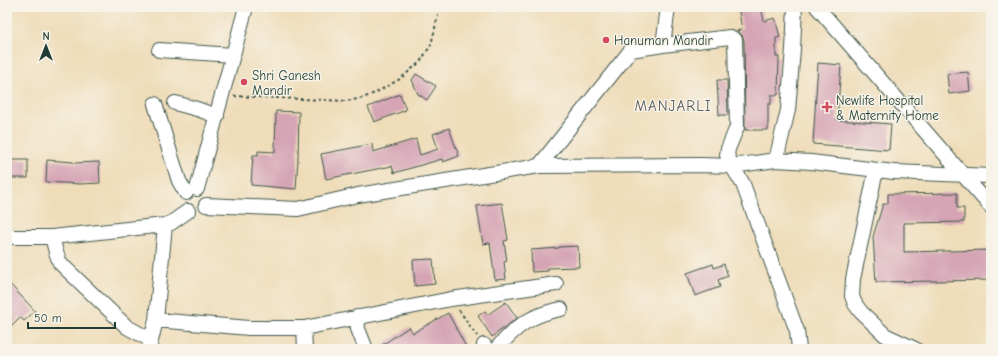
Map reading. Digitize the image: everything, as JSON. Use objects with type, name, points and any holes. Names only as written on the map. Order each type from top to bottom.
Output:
[{"type":"street","points":[[155,104],[179,181],[192,191],[202,192],[205,195],[206,205],[199,213],[188,211],[184,207],[183,197],[192,191],[217,116],[221,95],[246,7]]},
{"type":"street","points":[[663,45],[668,7]]},
{"type":"street","points":[[776,160],[788,110],[794,49],[795,7]]},
{"type":"street","points":[[817,7],[991,207]]},
{"type":"street","points":[[538,166],[631,50],[730,37],[735,40],[737,127],[728,149],[727,156],[743,184],[797,331],[799,349]]},
{"type":"street","points":[[159,50],[233,55]]},
{"type":"street","points":[[175,103],[217,116]]},
{"type":"street","points":[[206,205],[298,210],[358,195],[538,166],[732,166],[776,160],[811,162],[876,170],[991,176]]},
{"type":"street","points":[[876,170],[855,272],[852,296],[855,304],[861,312],[885,335],[915,349]]},
{"type":"street","points":[[7,237],[52,237],[165,225],[171,223],[188,211]]},
{"type":"street","points":[[52,237],[60,263],[127,328],[150,344],[156,320],[165,225]]},
{"type":"street","points":[[156,320],[249,328],[304,328],[451,299],[556,284]]},
{"type":"street","points":[[489,348],[531,318],[549,311],[561,309]]},
{"type":"street","points":[[357,317],[358,329],[366,349]]},
{"type":"street","points":[[304,328],[305,349]]},
{"type":"path","points":[[221,95],[347,102],[363,98],[400,79],[420,62],[431,45],[440,7]]},
{"type":"path","points":[[451,299],[489,348]]},
{"type":"building","points":[[738,7],[761,7],[764,21],[775,18],[780,37],[776,38],[776,57],[779,57],[778,95],[771,95],[771,104],[768,104],[768,130],[745,130],[744,40],[742,35],[737,31],[742,29]]},
{"type":"building","points":[[818,63],[841,65],[837,120],[891,124],[889,150],[813,144]]},
{"type":"building","points":[[968,72],[970,91],[949,94],[947,74]]},
{"type":"building","points":[[416,74],[436,86],[427,100],[418,94],[412,80]]},
{"type":"building","points":[[717,80],[727,80],[728,115],[719,115]]},
{"type":"building","points":[[400,94],[406,110],[374,122],[368,107]]},
{"type":"building","points":[[276,111],[299,112],[296,189],[251,185],[253,155],[258,155],[258,151],[275,152]]},
{"type":"building","points":[[449,128],[459,156],[443,162],[442,159],[394,173],[392,166],[326,179],[321,154],[372,144],[373,152],[416,139],[420,155],[438,149],[433,134]]},
{"type":"building","points":[[7,160],[28,160],[28,178],[7,178]]},
{"type":"building","points":[[47,160],[73,163],[99,162],[100,183],[80,184],[46,182]]},
{"type":"building","points":[[957,193],[957,208],[964,208],[964,222],[904,223],[904,252],[991,250],[991,280],[876,282],[873,237],[883,204],[888,204],[888,194]]},
{"type":"building","points":[[502,203],[508,240],[504,241],[507,261],[504,262],[506,279],[495,280],[490,243],[483,244],[477,206]]},
{"type":"building","points":[[578,246],[579,267],[548,268],[548,271],[532,272],[531,250]]},
{"type":"building","points":[[433,259],[435,284],[415,286],[413,260]]},
{"type":"building","points":[[713,264],[714,268],[724,264],[728,276],[718,280],[720,287],[695,296],[687,273]]},
{"type":"building","points":[[7,281],[35,311],[24,321],[20,317],[7,330]]},
{"type":"building","points":[[506,302],[517,318],[492,337],[478,316],[485,311],[487,315]]},
{"type":"building","points":[[448,313],[467,349],[376,349],[409,327],[413,333]]},
{"type":"place","name":"Hanuman Mandir","points":[[606,40]]},
{"type":"place","name":"Shri Ganesh Mandir","points":[[244,82]]},
{"type":"place","name":"Newlife Hospital & Maternity Home","points":[[827,107]]},
{"type":"district","name":"MANJARLI","points":[[673,106]]}]
